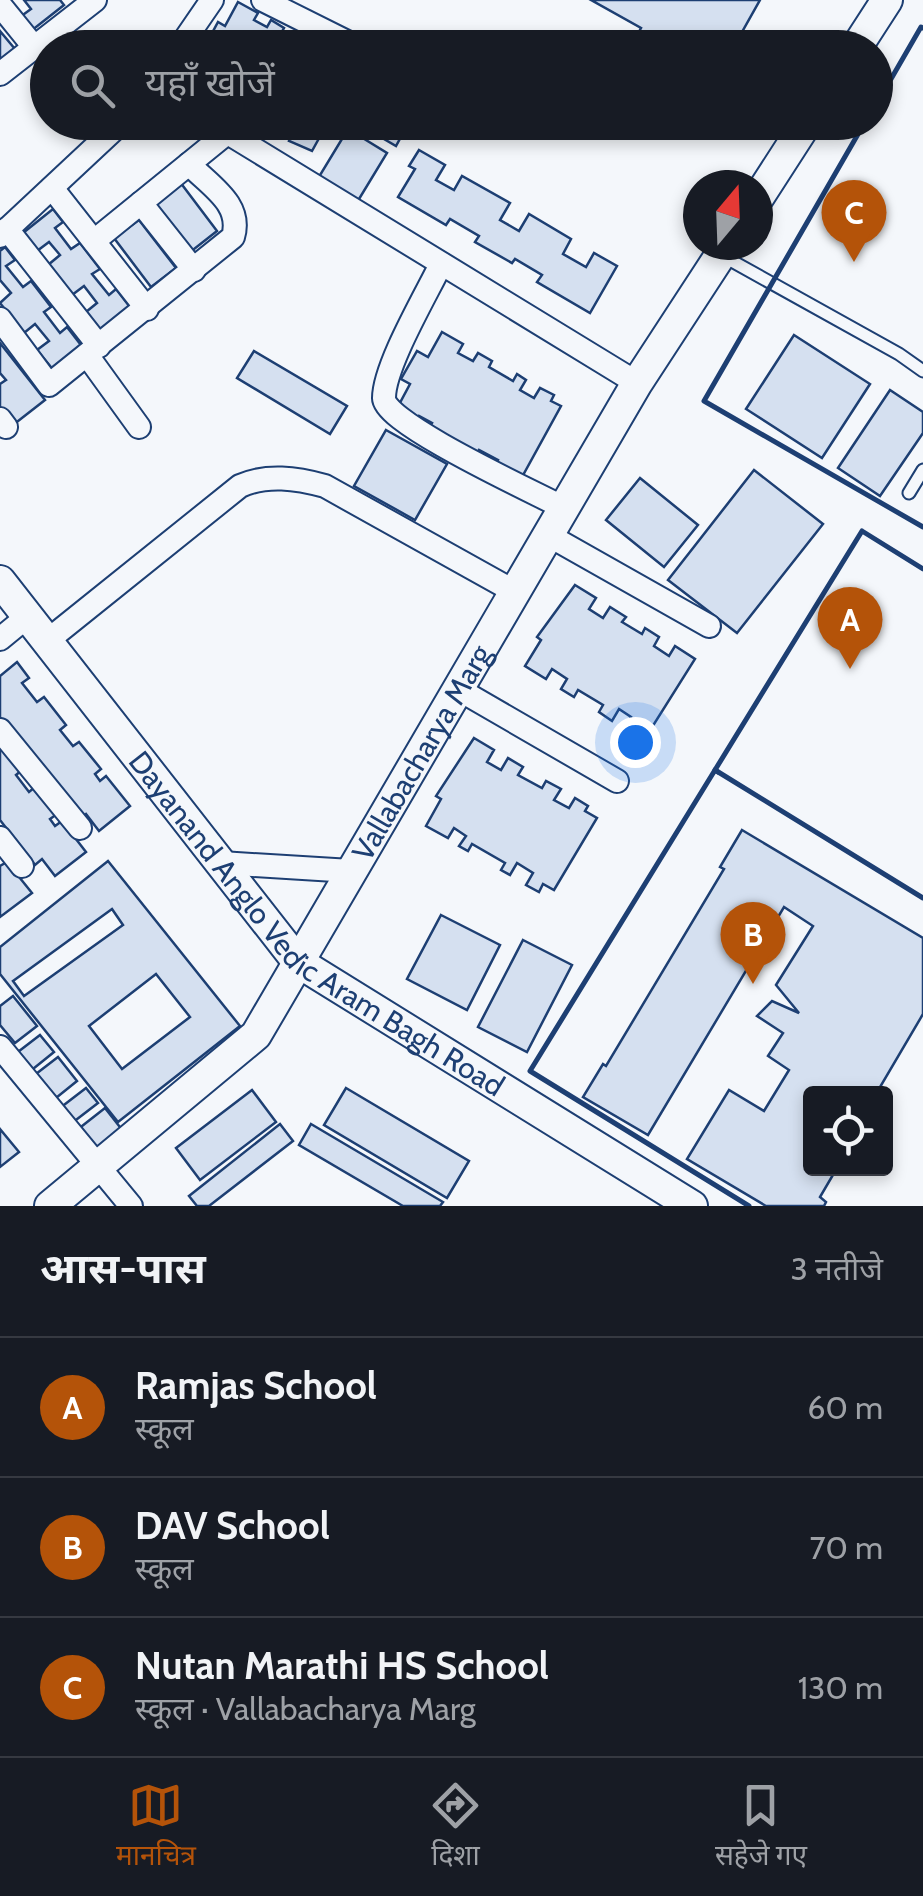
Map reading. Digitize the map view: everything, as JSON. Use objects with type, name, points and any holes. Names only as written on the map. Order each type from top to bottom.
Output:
[{"type":"street","points":[[191,30],[212,0]]},
{"type":"street","points":[[263,0],[322,30]]},
{"type":"street","points":[[868,30],[887,0]]},
{"type":"street","points":[[55,30],[86,3]]},
{"type":"street","points":[[0,5],[30,43]]},
{"type":"street","points":[[0,74],[30,51]]},
{"type":"street","points":[[103,140],[4,233],[93,350],[139,427]]},
{"type":"street","points":[[94,242],[189,164],[208,140]]},
{"type":"street","points":[[238,140],[637,384]]},
{"type":"street","points":[[773,175],[795,140]]},
{"type":"street","points":[[0,318],[49,384],[147,309],[233,237],[237,224],[234,208],[189,164]]},
{"type":"street","points":[[52,188],[147,309]]},
{"type":"street","points":[[141,203],[194,270]]},
{"type":"street","name":"Vallabacharya Marg","points":[[50,1206],[256,1035],[637,384],[718,260]]},
{"type":"street","points":[[442,264],[386,379],[383,402],[387,410],[415,430],[564,508]]},
{"type":"street","points":[[47,641],[240,486],[256,480],[290,478],[324,486],[515,592]]},
{"type":"street","points":[[548,535],[709,626]]},
{"type":"street","name":"Dayanand Anglo Vedic Aram Bagh Road","points":[[0,581],[298,962],[692,1206]]},
{"type":"street","points":[[0,639],[28,616]]},
{"type":"street","points":[[458,689],[616,781]]},
{"type":"street","points":[[0,730],[80,828]]},
{"type":"street","points":[[0,838],[22,866]]},
{"type":"street","points":[[221,863],[352,871]]},
{"type":"street","points":[[0,1048],[131,1206]]},
{"type":"lane","points":[[741,260],[923,371]]},
{"type":"lane","points":[[909,493],[923,470]]},
{"type":"building","points":[[24,0],[60,0],[64,5],[32,30],[20,17],[31,9]]},
{"type":"building","points":[[591,0],[760,0],[743,30],[641,28]]},
{"type":"building","points":[[238,2],[258,13],[254,20],[267,27],[271,20],[284,28],[214,30],[218,22],[225,26]]},
{"type":"building","points":[[0,31],[20,55],[0,72]]},
{"type":"building","points":[[290,140],[318,140],[312,151]]},
{"type":"building","points":[[341,140],[366,140],[387,153],[356,204],[317,180]]},
{"type":"building","points":[[419,150],[445,165],[436,180],[454,190],[462,176],[510,203],[500,220],[519,231],[529,214],[571,239],[563,254],[586,267],[594,253],[617,266],[590,313],[537,282],[542,275],[475,242],[479,236],[450,219],[446,225],[398,197],[415,169],[409,166]]},
{"type":"building","points":[[180,182],[217,231],[189,253],[152,203]]},
{"type":"building","points":[[53,209],[63,222],[55,228],[71,249],[80,243],[100,269],[92,274],[109,295],[116,289],[133,311],[103,334],[86,312],[97,303],[84,286],[72,295],[48,265],[60,255],[49,242],[37,251],[23,233]]},
{"type":"building","points":[[139,220],[176,268],[151,287],[114,238]]},
{"type":"building","points":[[5,247],[15,260],[6,266],[23,287],[31,281],[51,307],[44,312],[60,333],[67,327],[84,349],[55,372],[37,350],[49,341],[35,324],[24,333],[0,303],[11,293],[0,280],[0,251]]},
{"type":"building","points":[[442,332],[463,344],[458,353],[473,361],[478,353],[492,361],[489,367],[513,381],[517,374],[526,380],[520,390],[534,398],[540,388],[554,395],[551,401],[561,406],[522,477],[493,469],[498,460],[479,450],[474,459],[426,432],[432,423],[419,416],[414,425],[394,414],[410,384],[401,379],[417,351],[428,357]]},
{"type":"building","points":[[794,335],[870,384],[822,458],[746,409]]},
{"type":"building","points":[[0,343],[45,400],[13,425],[0,408],[0,384],[6,380],[0,373]]},
{"type":"building","points":[[254,351],[347,406],[330,434],[237,378]]},
{"type":"building","points":[[890,390],[923,412],[923,433],[880,496],[838,468]]},
{"type":"building","points":[[386,430],[447,464],[415,520],[354,486]]},
{"type":"building","points":[[754,470],[823,524],[737,633],[668,580]]},
{"type":"building","points":[[640,478],[698,525],[664,567],[606,520]]},
{"type":"building","points":[[575,585],[596,598],[589,609],[603,618],[610,607],[626,617],[622,622],[642,634],[645,628],[659,637],[654,646],[669,656],[675,646],[695,659],[644,740],[625,728],[631,717],[619,709],[612,721],[599,712],[603,705],[578,690],[574,697],[561,689],[567,679],[552,669],[546,679],[525,666],[541,640],[537,637]]},
{"type":"building","points":[[17,662],[29,678],[22,683],[37,702],[44,697],[66,725],[60,730],[73,746],[79,742],[101,769],[95,774],[100,781],[106,776],[130,806],[99,831],[86,814],[79,819],[0,718],[0,676]]},
{"type":"building","points":[[474,738],[494,750],[487,762],[501,770],[508,758],[523,767],[518,775],[542,788],[546,781],[561,789],[554,800],[569,808],[575,798],[597,818],[554,890],[543,884],[539,892],[526,885],[533,873],[517,863],[510,875],[501,870],[505,863],[472,844],[468,851],[459,846],[466,836],[454,828],[448,838],[426,826],[441,799],[436,796]]},
{"type":"building","points":[[0,742],[22,770],[16,775],[29,792],[35,787],[57,814],[50,819],[55,826],[62,821],[86,852],[55,876],[42,859],[35,865],[0,820]]},
{"type":"building","points":[[742,830],[923,938],[923,1014],[881,1086],[803,1086],[803,1176],[832,1176],[820,1197],[826,1202],[824,1206],[766,1206],[687,1159],[729,1090],[764,1111],[789,1070],[768,1056],[783,1033],[757,1016],[772,1001],[799,1013],[776,985],[813,926],[784,907],[648,1135],[583,1097],[603,1064],[606,1066],[724,869],[720,867]]},
{"type":"building","points":[[108,861],[240,1026],[118,1122],[0,974],[0,947]],"holes":[[[112,909],[123,925],[24,996],[13,981]],[[156,974],[190,1017],[122,1069],[89,1026]]]},
{"type":"building","points":[[7,862],[32,893],[0,917],[0,866]]},
{"type":"building","points":[[441,915],[500,945],[467,1010],[407,979]]},
{"type":"building","points":[[523,940],[572,965],[527,1052],[478,1027]]},
{"type":"building","points":[[13,996],[37,1026],[15,1043],[0,1025],[0,1006]]},
{"type":"building","points":[[40,1035],[54,1052],[28,1073],[14,1055]]},
{"type":"building","points":[[58,1057],[77,1081],[51,1102],[32,1077]]},
{"type":"building","points":[[86,1088],[98,1103],[72,1123],[60,1108]]},
{"type":"building","points":[[346,1088],[469,1161],[447,1198],[324,1125]]},
{"type":"building","points":[[252,1090],[276,1122],[200,1180],[176,1148]]},
{"type":"building","points":[[105,1108],[123,1131],[95,1153],[77,1130]]},
{"type":"building","points":[[280,1124],[293,1141],[209,1206],[197,1206],[189,1196]]},
{"type":"building","points":[[311,1124],[443,1202],[440,1206],[403,1206],[299,1145]]},
{"type":"building","points":[[0,1129],[19,1152],[0,1167]]},
{"type":"wall","points":[[893,76],[923,28]]},
{"type":"wall","points":[[855,140],[704,401],[923,527]]},
{"type":"wall","points":[[718,772],[715,770],[862,531],[923,569]]},
{"type":"wall","points":[[749,1206],[530,1071],[715,770],[923,898]]},
{"type":"place","name":"Nutan Marathi HS School","points":[[854,262]]},
{"type":"place","name":"Ramjas School","points":[[850,669]]},
{"type":"place","name":"DAV School","points":[[753,984]]}]
